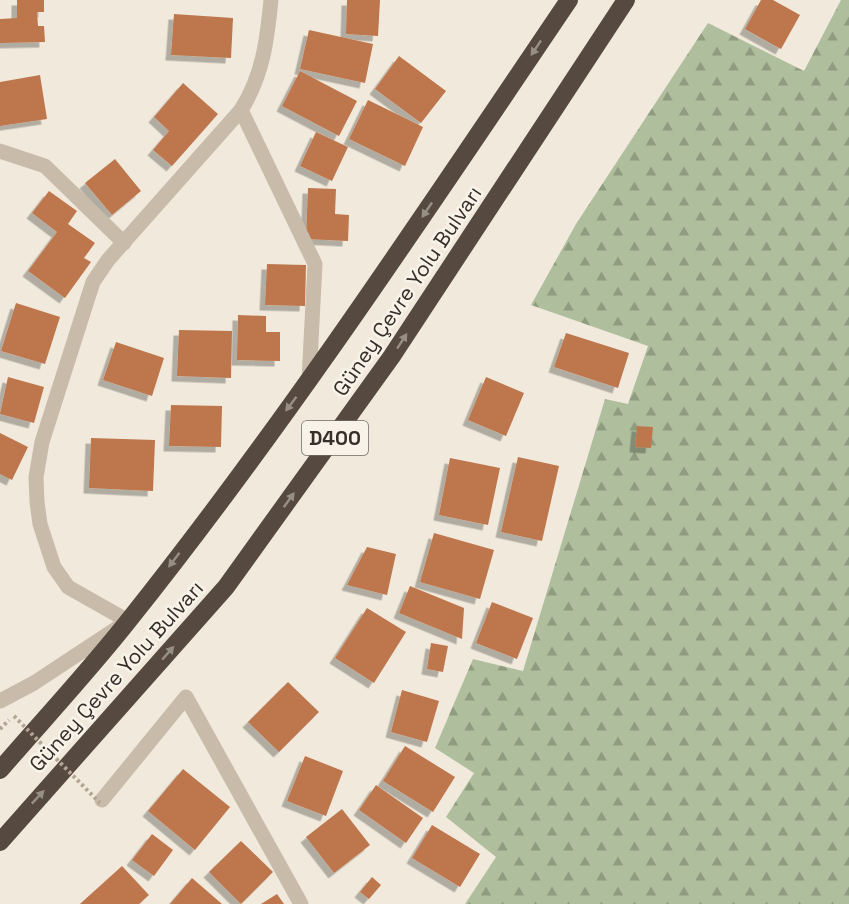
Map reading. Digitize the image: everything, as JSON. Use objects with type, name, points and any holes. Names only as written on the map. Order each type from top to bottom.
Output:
[{"type":"highway","name":"Güney Çevre Yolu Bulvarı","points":[[0,770],[128,621],[309,380],[569,0]]},
{"type":"highway","name":"Güney Çevre Yolu Bulvarı","points":[[0,842],[226,587],[392,356],[626,0]]},
{"type":"street","points":[[0,701],[34,683],[128,621],[68,587],[54,567],[40,525],[36,477],[42,442],[85,299],[93,282],[124,243],[241,110],[253,92],[266,52],[271,0]]},
{"type":"street","points":[[241,110],[315,264],[309,380]]},
{"type":"street","points":[[0,151],[45,166],[124,243]]},
{"type":"street","points":[[101,802],[186,697],[301,904]]},
{"type":"path","points":[[14,716],[101,802]]},
{"type":"green space","points":[[841,0],[849,0],[849,904],[465,904],[496,857],[446,817],[474,773],[435,748],[473,659],[523,671],[605,399],[628,404],[648,346],[531,305],[576,224],[708,23],[804,71]]},
{"type":"building","points":[[17,0],[44,0],[44,12],[37,12],[38,26],[44,26],[45,42],[0,43],[0,19],[17,18]]},
{"type":"building","points":[[347,0],[380,0],[378,36],[346,34]]},
{"type":"building","points":[[761,0],[773,0],[800,15],[781,49],[745,29]]},
{"type":"building","points":[[174,14],[233,18],[231,58],[171,55]]},
{"type":"building","points":[[309,30],[373,44],[365,83],[300,69]]},
{"type":"building","points":[[399,56],[446,91],[421,123],[375,89]]},
{"type":"building","points":[[300,71],[357,101],[339,136],[282,106]]},
{"type":"building","points":[[40,75],[47,119],[0,126],[0,82]]},
{"type":"building","points":[[183,83],[218,114],[172,166],[153,150],[169,131],[154,117]]},
{"type":"building","points":[[368,100],[423,127],[405,166],[349,139]]},
{"type":"building","points":[[316,132],[348,147],[332,181],[300,166]]},
{"type":"building","points":[[115,159],[141,191],[112,215],[85,183]]},
{"type":"building","points":[[308,188],[336,189],[335,214],[349,215],[348,241],[306,239]]},
{"type":"building","points":[[49,191],[77,211],[68,224],[95,243],[84,258],[91,262],[65,298],[28,271],[57,232],[32,213]]},
{"type":"building","points":[[267,264],[306,265],[305,306],[265,305]]},
{"type":"building","points":[[16,303],[60,317],[45,364],[1,351]]},
{"type":"building","points":[[238,315],[266,316],[266,332],[280,332],[280,361],[237,360]]},
{"type":"building","points":[[179,330],[232,331],[231,378],[177,376]]},
{"type":"building","points":[[566,333],[629,353],[618,388],[554,367]]},
{"type":"building","points":[[116,342],[164,358],[152,396],[103,380]]},
{"type":"building","points":[[8,377],[44,387],[34,423],[0,414]]},
{"type":"building","points":[[486,377],[524,393],[506,436],[468,420]]},
{"type":"building","points":[[171,405],[222,406],[221,447],[169,446]]},
{"type":"building","points":[[637,426],[653,427],[651,448],[635,447]]},
{"type":"building","points":[[0,433],[28,447],[12,480],[0,474]]},
{"type":"building","points":[[91,438],[155,440],[153,491],[89,488]]},
{"type":"building","points":[[518,457],[559,466],[542,541],[501,532]]},
{"type":"building","points":[[450,458],[500,468],[488,525],[439,515]]},
{"type":"building","points":[[434,533],[494,550],[480,599],[420,582]]},
{"type":"building","points":[[367,547],[396,554],[387,595],[347,585]]},
{"type":"building","points":[[410,586],[464,608],[462,639],[399,613]]},
{"type":"building","points":[[492,602],[533,618],[517,659],[476,643]]},
{"type":"building","points":[[367,608],[406,632],[374,683],[335,658]]},
{"type":"building","points":[[431,643],[448,646],[443,672],[427,669]]},
{"type":"building","points":[[288,682],[319,712],[279,752],[248,722]]},
{"type":"building","points":[[402,690],[439,701],[427,742],[391,732]]},
{"type":"building","points":[[405,746],[455,777],[433,812],[383,781]]},
{"type":"building","points":[[305,756],[343,771],[326,816],[287,801]]},
{"type":"building","points":[[183,769],[230,807],[195,850],[148,811]]},
{"type":"building","points":[[376,785],[423,818],[406,843],[359,810]]},
{"type":"building","points":[[342,809],[370,845],[334,873],[306,837]]},
{"type":"building","points":[[432,825],[480,854],[460,887],[412,858]]},
{"type":"building","points":[[152,834],[173,850],[154,876],[132,860]]},
{"type":"building","points":[[241,841],[273,872],[241,904],[209,872]]},
{"type":"building","points":[[122,866],[149,895],[139,904],[80,904]]},
{"type":"building","points":[[372,877],[381,885],[369,899],[360,892]]},
{"type":"building","points":[[192,878],[222,904],[170,904]]},
{"type":"building","points":[[277,894],[284,904],[261,904]]}]
